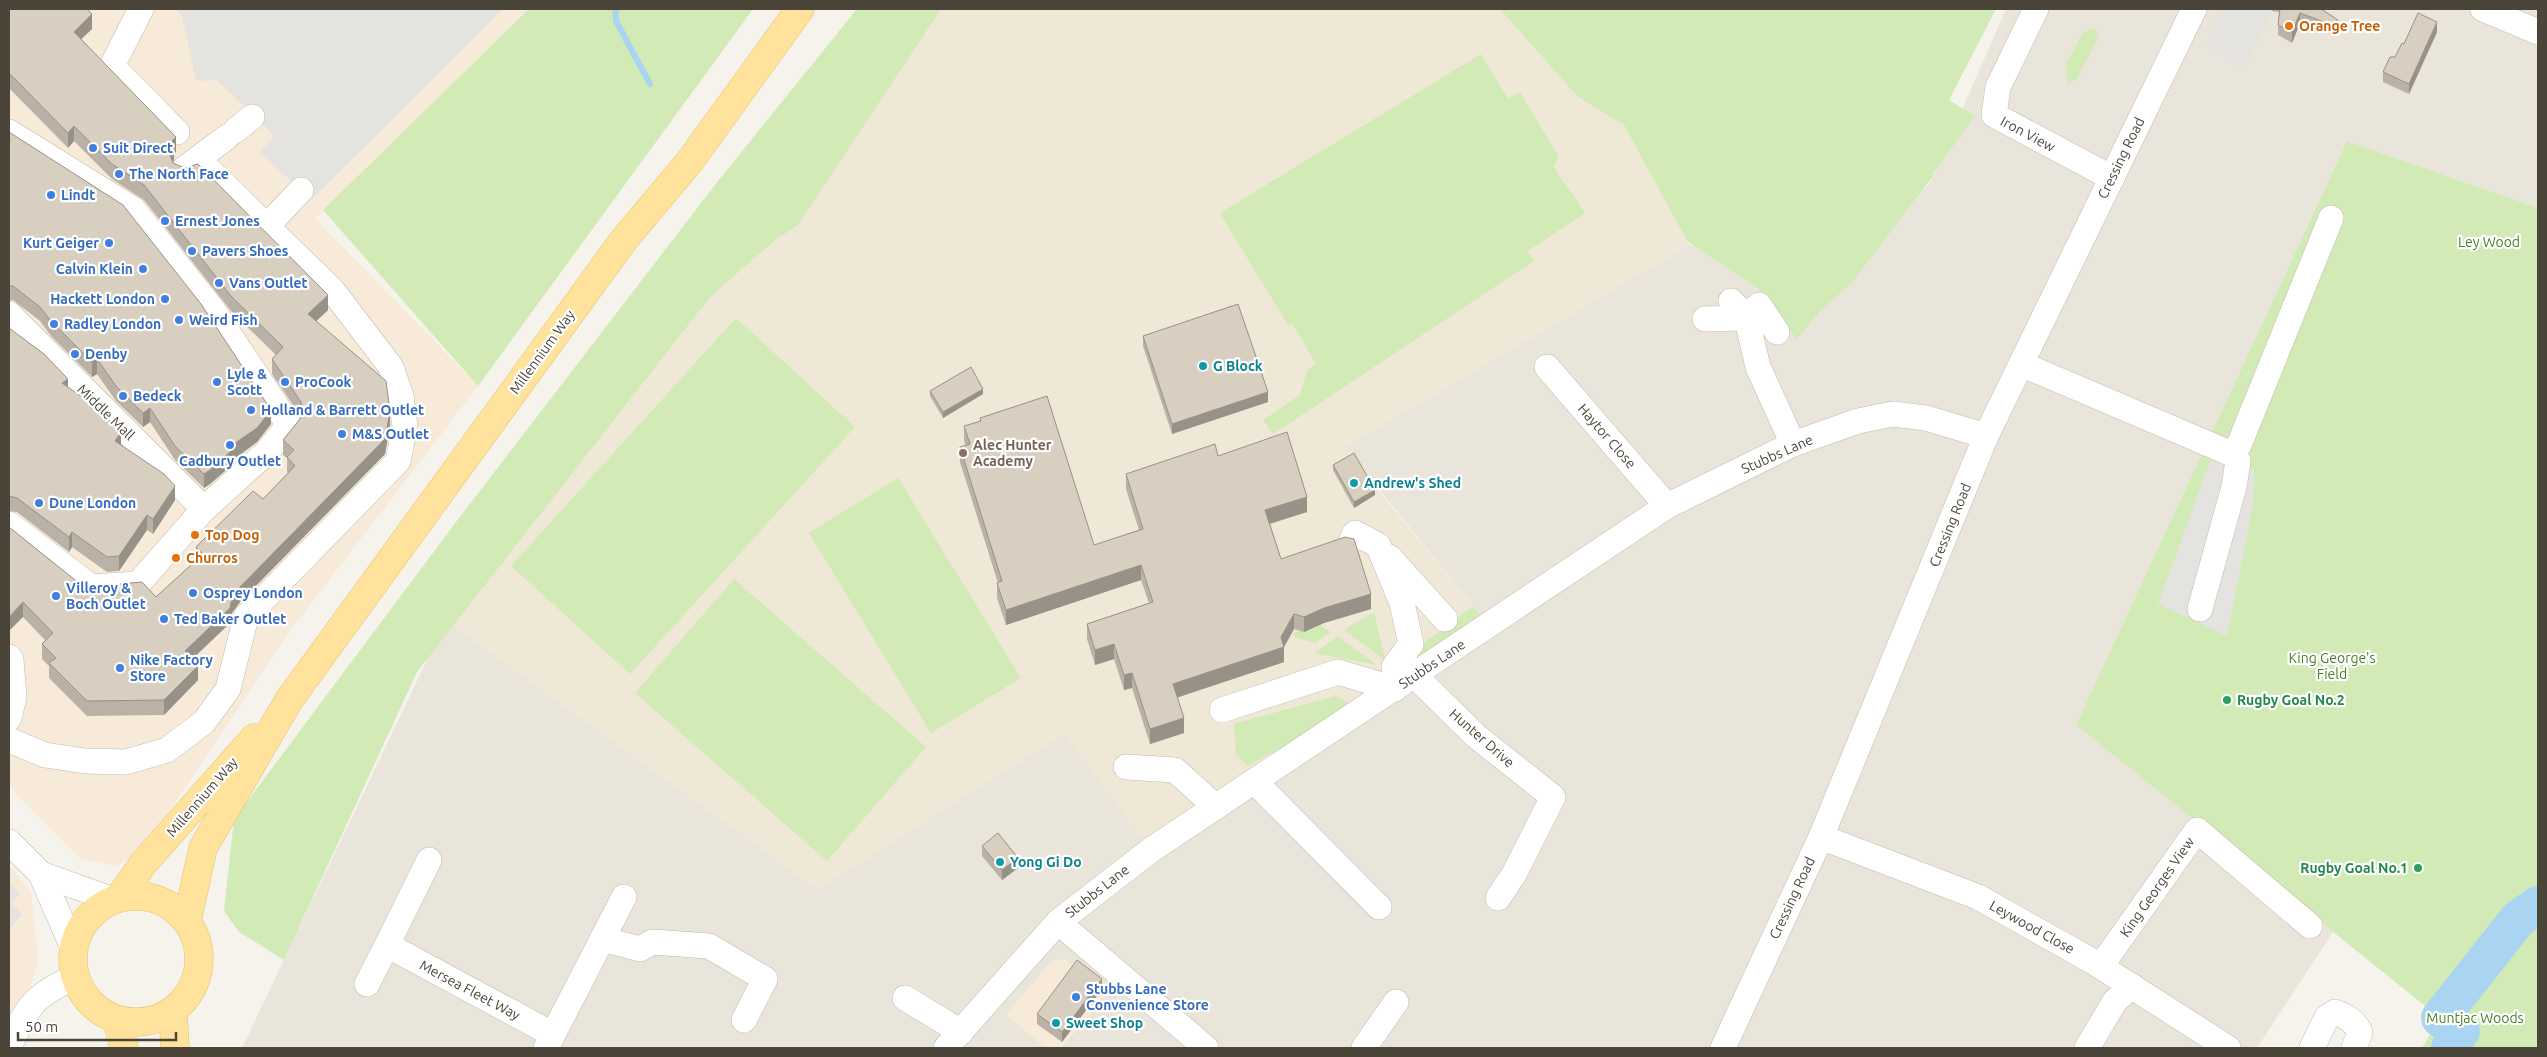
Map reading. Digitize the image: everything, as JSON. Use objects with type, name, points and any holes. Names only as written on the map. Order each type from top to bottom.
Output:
[{"type":"main road","name":"Millennium Way","points":[[187,921],[203,848],[289,700],[624,241],[690,161],[800,9]]},
{"type":"main road","name":"Millennium Way","points":[[116,899],[143,864],[175,830],[203,793],[289,700]]},
{"type":"main road","points":[[138,896],[156,899],[173,908],[187,921],[196,939],[200,959],[194,985],[188,997],[174,1011],[156,1020],[136,1023],[117,1020],[98,1010],[84,996],[75,977],[73,948],[81,928],[95,911],[116,899],[138,896]]},
{"type":"main road","points":[[174,1011],[175,1048]]},
{"type":"main road","points":[[117,1020],[124,1048]]},
{"type":"street","points":[[141,9],[112,66],[178,132]]},
{"type":"street","name":"Iron View","points":[[2036,9],[1998,87],[1994,115],[2112,178]]},
{"type":"street","name":"Cressing Road","points":[[1723,1048],[1821,837],[1986,436],[2194,9]]},
{"type":"street","points":[[2482,9],[2538,32]]},
{"type":"street","points":[[9,740],[45,755],[85,761],[126,762],[167,750],[204,722],[228,689],[246,617],[398,461],[405,427],[401,396],[391,367],[333,291],[267,226],[196,168],[238,128]]},
{"type":"street","points":[[9,132],[133,209],[142,209],[290,425],[267,452],[204,509],[138,584],[91,587],[9,524]]},
{"type":"street","points":[[267,226],[301,190]]},
{"type":"street","points":[[2232,454],[2239,446],[2331,218]]},
{"type":"street","points":[[1739,308],[1759,305],[1777,332]]},
{"type":"street","points":[[1705,319],[1741,318],[1739,308]]},
{"type":"street","points":[[1739,308],[1758,367],[1793,444]]},
{"type":"street","name":"Middle Mall","points":[[9,314],[204,509]]},
{"type":"street","points":[[2021,364],[2232,454],[2238,461],[2236,476],[2200,609]]},
{"type":"street","name":"Haytor Close","points":[[1547,367],[1667,506]]},
{"type":"street","name":"Stubbs Lane","points":[[954,1040],[1058,922],[1150,850],[1216,808],[1667,506],[1793,444],[1858,421],[1893,414],[1926,418],[1986,436]]},
{"type":"street","points":[[1352,540],[1355,533],[1378,546],[1445,619]]},
{"type":"street","points":[[1378,546],[1402,603],[1411,644],[1394,667],[1405,682]]},
{"type":"street","points":[[9,657],[11,660],[14,697],[9,718]]},
{"type":"street","points":[[1222,710],[1338,672],[1405,682]]},
{"type":"street","name":"Hunter Drive","points":[[1405,682],[1553,797],[1514,874],[1498,898]]},
{"type":"street","points":[[1126,767],[1175,770],[1216,808]]},
{"type":"street","points":[[1255,782],[1378,907]]},
{"type":"street","name":"King Georges View","points":[[2101,966],[2197,830],[2310,926]]},
{"type":"street","name":"Leywood Close","points":[[1821,837],[1978,897],[2101,966],[2228,1048]]},
{"type":"street","points":[[9,842],[41,874],[73,948]]},
{"type":"street","points":[[367,984],[429,860]]},
{"type":"street","points":[[41,874],[116,899]]},
{"type":"street","name":"Mersea Fleet Way","points":[[387,945],[549,1041],[590,966],[602,938],[624,897]]},
{"type":"street","points":[[1058,922],[1206,1048]]},
{"type":"street","points":[[602,938],[640,949],[652,942],[709,946],[717,950],[765,979],[744,1020]]},
{"type":"street","points":[[9,1048],[23,1013],[50,988],[75,977]]},
{"type":"street","points":[[2087,1048],[2115,1001],[2132,986]]},
{"type":"street","points":[[904,998],[954,1040]]},
{"type":"street","points":[[1364,1048],[1396,1002]]},
{"type":"street","points":[[2312,1048],[2327,1017],[2335,1012],[2346,1016],[2357,1025],[2360,1032],[2354,1048]]},
{"type":"shaded area","points":[[9,9],[529,9],[315,218],[478,386],[290,631],[142,851],[117,866],[81,859],[9,786]]},
{"type":"shaded area","points":[[176,9],[503,9],[313,198],[284,175],[260,152],[274,136],[217,80],[196,81],[182,16]]},
{"type":"shaded area","name":"Alec Hunter Academy","points":[[929,9],[1541,9],[1624,125],[1689,245],[1343,447],[1489,626],[1151,850],[1064,733],[818,889],[446,620]]},
{"type":"shaded area","points":[[2006,9],[2538,9],[2538,208],[2347,141],[2076,725],[2333,932],[2257,1048],[242,1048],[446,620],[818,889],[1064,733],[1489,626],[1354,458],[1342,448],[1689,245],[1734,247],[1798,339],[1931,181]]},
{"type":"shaded area","points":[[2223,9],[2273,9],[2245,68],[2206,45]]},
{"type":"shaded area","points":[[2216,445],[2240,450],[2254,471],[2253,504],[2227,636],[2158,604]]},
{"type":"shaded area","points":[[9,866],[31,892],[38,960],[23,1013],[9,1048]]},
{"type":"shaded area","points":[[9,882],[20,894],[12,903],[22,915],[9,929]]},
{"type":"shaded area","points":[[1065,959],[1107,995],[1061,1048],[1045,1048],[1006,1014],[1053,960]]},
{"type":"green space","points":[[529,9],[753,9],[478,386],[323,210]]},
{"type":"green space","points":[[857,9],[941,9],[798,225],[775,240],[710,297],[417,672],[284,960],[239,932],[224,911],[234,819],[459,518],[718,181]]},
{"type":"green space","points":[[1500,9],[1996,9],[1949,100],[1975,116],[1932,175],[1934,175],[1853,281],[1821,311],[1797,340],[1766,294],[1687,241],[1624,125],[1578,97]]},
{"type":"green space","points":[[2094,28],[2099,37],[2076,80],[2067,84],[2066,63],[2084,32]]},
{"type":"green space","points":[[1481,54],[1508,99],[1520,92],[1559,157],[1553,166],[1585,213],[1528,251],[1534,261],[1273,434],[1263,420],[1300,395],[1307,370],[1316,364],[1292,323],[1288,325],[1220,213]]},
{"type":"green space","name":"King George's Field","points":[[2347,141],[2538,208],[2538,1048],[2422,1048],[2440,1018],[2076,725]]},
{"type":"green space","points":[[736,318],[855,427],[630,674],[511,566]]},
{"type":"green space","points":[[898,478],[1021,678],[931,733],[809,533]]},
{"type":"green space","points":[[734,579],[926,747],[827,861],[635,693]]},
{"type":"green space","points":[[1473,606],[1485,621],[1410,669],[1404,658]]},
{"type":"green space","points":[[1374,612],[1385,660],[1344,630]]},
{"type":"green space","points":[[1320,625],[1331,632],[1315,643],[1294,637],[1293,633]]},
{"type":"green space","points":[[1338,636],[1377,665],[1314,653]]},
{"type":"green space","points":[[1336,696],[1353,707],[1248,766],[1236,755],[1234,724]]},
{"type":"building","points":[[9,9],[87,9],[92,14],[74,32],[176,137],[172,141],[174,144],[170,155],[173,163],[185,168],[198,164],[328,295],[308,314],[386,381],[390,412],[385,439],[240,587],[232,598],[230,608],[185,651],[198,666],[164,700],[87,701],[49,663],[56,658],[42,644],[53,633],[23,602],[9,617],[9,527],[90,592],[97,586],[142,582],[156,597],[203,554],[196,547],[253,491],[263,499],[295,466],[287,457],[294,450],[283,440],[300,419],[303,410],[301,402],[272,359],[283,347],[231,296],[144,185],[112,164],[74,126],[68,133],[9,73]]},
{"type":"building","points":[[2280,9],[2321,9],[2338,20],[2335,26],[2300,13],[2292,32],[2278,25]]},
{"type":"building","points":[[2418,13],[2437,22],[2409,84],[2383,72],[2390,57],[2395,57],[2402,43],[2404,44]]},
{"type":"building","points":[[9,132],[123,205],[201,304],[271,410],[257,428],[231,446],[233,449],[204,474],[175,446],[150,408],[143,413],[116,386],[97,359],[92,362],[51,321],[40,307],[13,286],[9,286]]},
{"type":"building","name":"G Block","points":[[1238,304],[1268,392],[1172,424],[1143,336]]},
{"type":"building","points":[[9,328],[44,354],[68,379],[62,383],[95,406],[121,432],[115,441],[164,474],[175,486],[153,519],[147,515],[119,556],[107,557],[72,532],[69,537],[17,498],[9,496]]},
{"type":"building","points":[[971,367],[983,389],[943,412],[930,391]]},
{"type":"building","points":[[1047,396],[1094,545],[1143,529],[1126,474],[1215,444],[1218,456],[1287,432],[1307,497],[1265,510],[1281,559],[1345,537],[1354,539],[1371,594],[1324,608],[1304,617],[1294,614],[1281,637],[1284,647],[1173,684],[1184,718],[1150,729],[1132,673],[1124,675],[1114,644],[1095,650],[1087,624],[1153,602],[1141,565],[1006,610],[997,583],[1002,581],[960,447],[970,444],[964,426],[981,421],[980,418]]},
{"type":"building","name":"Andrew's Shed","points":[[1354,453],[1375,490],[1354,502],[1333,465]]},
{"type":"building","points":[[998,833],[1018,858],[1002,870],[982,846]]},
{"type":"building","points":[[1077,960],[1102,979],[1062,1032],[1037,1014]]},
{"type":"waterway","points":[[615,9],[616,21],[650,84]]},
{"type":"waterway","points":[[2450,1048],[2461,1031],[2440,1018],[2518,919],[2538,905]]},
{"type":"place","name":"Orange Tree","points":[[2289,26]]},
{"type":"place","name":"Suit Direct","points":[[93,148]]},
{"type":"place","name":"The North Face","points":[[119,174]]},
{"type":"place","name":"Lindt","points":[[51,195]]},
{"type":"place","name":"Ernest Jones","points":[[165,221]]},
{"type":"place","name":"Kurt Geiger","points":[[109,243]]},
{"type":"place","name":"Pavers Shoes","points":[[192,251]]},
{"type":"place","name":"Calvin Klein","points":[[143,269]]},
{"type":"place","name":"Vans Outlet","points":[[219,283]]},
{"type":"place","name":"Hackett London","points":[[165,299]]},
{"type":"place","name":"Weird Fish","points":[[179,320]]},
{"type":"place","name":"Radley London","points":[[54,324]]},
{"type":"place","name":"Denby","points":[[75,354]]},
{"type":"place","name":"G Block","points":[[1203,366]]},
{"type":"place","name":"Lyle & Scott","points":[[217,382]]},
{"type":"place","name":"ProCook","points":[[285,382]]},
{"type":"place","name":"Bedeck","points":[[123,396]]},
{"type":"place","name":"Holland & Barrett Outlet","points":[[251,410]]},
{"type":"place","name":"M&S Outlet","points":[[342,434]]},
{"type":"place","name":"Cadbury Outlet","points":[[230,445]]},
{"type":"place","name":"Alec Hunter Academy","points":[[963,453]]},
{"type":"place","name":"Andrew's Shed","points":[[1354,483]]},
{"type":"place","name":"Dune London","points":[[39,503]]},
{"type":"place","name":"Top Dog","points":[[195,535]]},
{"type":"place","name":"Churros","points":[[176,558]]},
{"type":"place","name":"Osprey London","points":[[193,593]]},
{"type":"place","name":"Villeroy & Boch Outlet","points":[[56,596]]},
{"type":"place","name":"Ted Baker Outlet","points":[[164,619]]},
{"type":"place","name":"Nike Factory Store","points":[[120,668]]},
{"type":"place","name":"Rugby Goal No.2","points":[[2227,700]]},
{"type":"place","name":"Yong Gi Do","points":[[1000,862]]},
{"type":"place","name":"Rugby Goal No.1","points":[[2418,868]]},
{"type":"place","name":"Stubbs Lane Convenience Store","points":[[1076,997]]},
{"type":"place","name":"Sweet Shop","points":[[1056,1023]]},
{"type":"park label","name":"Ley Wood","points":[[2489,242]]},
{"type":"park label","name":"Muntjac Woods","points":[[2475,1018]]}]
